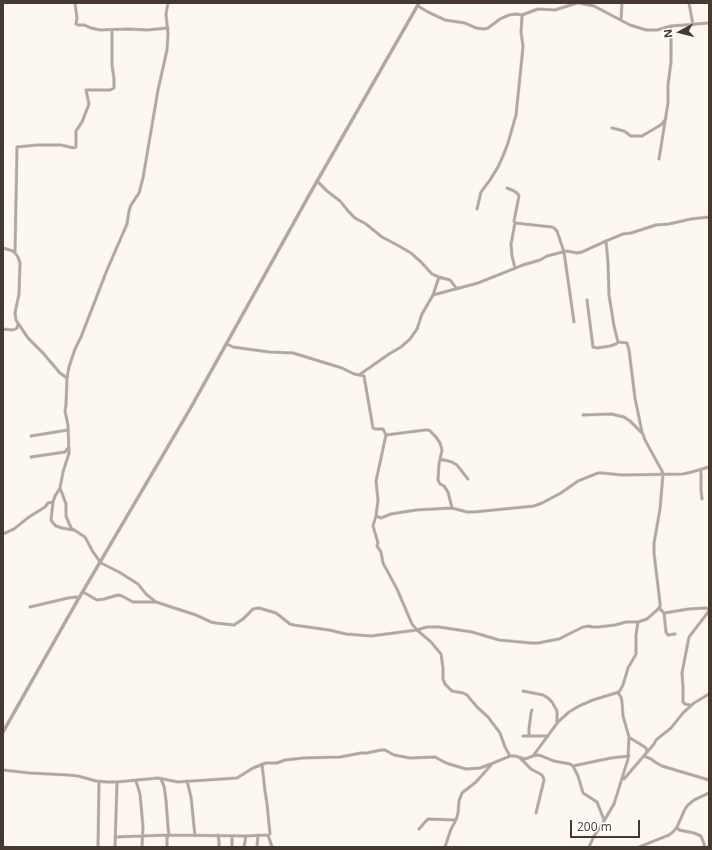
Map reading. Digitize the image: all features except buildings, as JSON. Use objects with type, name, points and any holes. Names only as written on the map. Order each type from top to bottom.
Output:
[{"type":"street","points":[[75,3],[77,25],[84,25],[100,30],[150,30],[168,28]]},
{"type":"street","points":[[156,602],[146,594],[138,584],[119,572],[100,563],[92,552],[85,537],[73,530],[56,526],[52,522],[51,516],[53,502],[60,488],[68,456],[68,430],[65,411],[69,367],[74,349],[81,337],[127,224],[131,205],[139,193],[143,178],[158,90],[166,56],[168,28],[166,14],[168,3]]},
{"type":"street","points":[[3,732],[227,344],[317,181],[418,4],[428,12],[445,20],[465,23],[484,30],[500,18],[516,14],[522,15],[538,9],[555,10],[572,3],[594,6],[630,25],[646,30],[657,30],[671,26],[709,23]]},
{"type":"street","points":[[621,19],[622,3]]},
{"type":"street","points":[[689,3],[693,25]]},
{"type":"street","points":[[477,208],[481,192],[501,161],[516,115],[523,46],[521,32],[522,15]]},
{"type":"street","points":[[659,159],[666,113],[671,62],[671,26]]},
{"type":"street","points":[[15,253],[16,147],[61,145],[74,148],[76,147],[76,131],[82,122],[89,104],[86,90],[110,90],[114,86],[112,65],[112,30]]},
{"type":"street","points":[[612,128],[622,130],[631,136],[643,135],[662,124],[666,113]]},
{"type":"street","points":[[317,181],[340,201],[352,215],[379,235],[411,253],[432,274],[450,280],[457,289]]},
{"type":"street","points":[[507,188],[514,191],[519,196],[511,244],[515,268]]},
{"type":"street","points":[[433,295],[478,283],[547,256],[567,251],[581,253],[620,235],[653,226],[709,217]]},
{"type":"street","points":[[515,223],[554,228],[560,239],[564,252],[574,322]]},
{"type":"street","points":[[606,241],[609,295],[618,342]]},
{"type":"street","points":[[3,248],[13,251],[18,257],[20,263],[19,294],[15,313],[18,324],[28,338],[60,373],[67,378]]},
{"type":"street","points":[[359,375],[407,342],[417,329],[422,314],[433,295],[439,277]]},
{"type":"street","points":[[83,592],[97,600],[118,595],[133,602],[156,602],[196,615],[211,622],[232,625],[237,624],[253,609],[259,608],[276,613],[290,624],[294,625],[346,634],[371,636],[417,630],[427,627],[439,627],[472,632],[502,641],[538,643],[559,639],[583,626],[598,627],[626,622],[638,622],[646,619],[659,608],[660,603],[654,543],[660,509],[663,475],[661,468],[644,440],[635,398],[627,343],[618,342],[610,346],[597,348],[593,347],[587,300]]},
{"type":"street","points":[[3,330],[14,330],[18,324]]},
{"type":"street","points":[[227,344],[232,347],[269,352],[293,353],[364,376],[373,428],[384,429],[386,435],[376,481],[378,498],[373,526],[383,563],[397,589],[411,622],[417,630],[440,652],[443,664],[443,679],[445,684],[452,691],[465,694],[488,717],[500,733],[510,756]]},
{"type":"street","points":[[583,415],[611,414],[624,417],[643,434]]},
{"type":"street","points":[[31,436],[68,430]]},
{"type":"street","points":[[386,435],[429,430],[436,437],[442,450],[438,464],[438,481],[448,492],[452,508]]},
{"type":"street","points":[[31,457],[65,452],[68,448]]},
{"type":"street","points":[[440,459],[452,462],[468,479]]},
{"type":"street","points":[[376,516],[381,518],[391,514],[416,510],[452,508],[467,512],[474,512],[538,505],[561,493],[578,481],[598,473],[622,475],[683,474],[709,467]]},
{"type":"street","points":[[701,469],[702,499]]},
{"type":"street","points":[[60,488],[66,504],[67,520],[73,530]]},
{"type":"street","points":[[3,534],[22,524],[28,517],[44,508],[48,503],[53,502]]},
{"type":"street","points":[[30,607],[76,597],[79,598]]},
{"type":"street","points":[[659,608],[664,613],[666,632],[668,635],[675,634]]},
{"type":"street","points":[[664,613],[689,609],[706,608],[709,610],[689,637],[682,673],[683,702],[690,705]]},
{"type":"street","points":[[533,756],[557,723],[569,712],[593,700],[618,693],[623,685],[628,668],[636,654],[638,622]]},
{"type":"street","points":[[523,691],[543,695],[548,698],[557,711],[557,723]]},
{"type":"street","points":[[589,847],[594,836],[614,804],[629,756],[630,738],[623,716],[621,697],[618,693]]},
{"type":"street","points":[[622,780],[644,756],[656,740],[671,728],[690,705],[709,694]]},
{"type":"street","points":[[529,736],[528,729],[532,710]]},
{"type":"street","points":[[523,736],[548,736]]},
{"type":"street","points":[[630,738],[646,748],[647,752]]},
{"type":"street","points":[[3,770],[68,775],[99,782],[117,782],[158,778],[178,782],[237,778],[262,764],[276,763],[292,759],[340,757],[360,752],[367,753],[381,750],[385,750],[394,755],[410,758],[435,757],[446,763],[466,769],[480,768],[510,756],[526,759],[533,756],[539,756],[573,766],[629,756]]},
{"type":"street","points":[[644,756],[652,759],[662,766],[709,780]]},
{"type":"street","points":[[520,758],[531,769],[542,775],[544,780],[536,813]]},
{"type":"street","points":[[262,764],[270,834],[268,835],[272,847]]},
{"type":"street","points":[[445,847],[451,829],[456,820],[462,793],[476,782],[492,764]]},
{"type":"street","points":[[573,766],[578,776],[583,793],[598,802],[604,821]]},
{"type":"street","points":[[161,779],[164,786],[166,800],[169,835],[167,838],[167,847]]},
{"type":"street","points":[[136,780],[140,794],[143,836],[142,847]]},
{"type":"street","points":[[187,781],[191,797],[195,836]]},
{"type":"street","points":[[98,847],[99,782]]},
{"type":"street","points":[[116,847],[117,782]]},
{"type":"street","points":[[639,847],[666,837],[674,831],[688,805],[694,800],[709,793]]},
{"type":"street","points":[[420,828],[428,819],[456,820]]},
{"type":"street","points":[[677,827],[679,830],[701,836],[705,847]]},
{"type":"street","points":[[116,837],[169,835],[268,835]]},
{"type":"street","points":[[218,835],[219,847]]},
{"type":"street","points":[[257,847],[258,835]]},
{"type":"street","points":[[232,836],[232,847]]},
{"type":"street","points":[[244,847],[246,836]]}]
